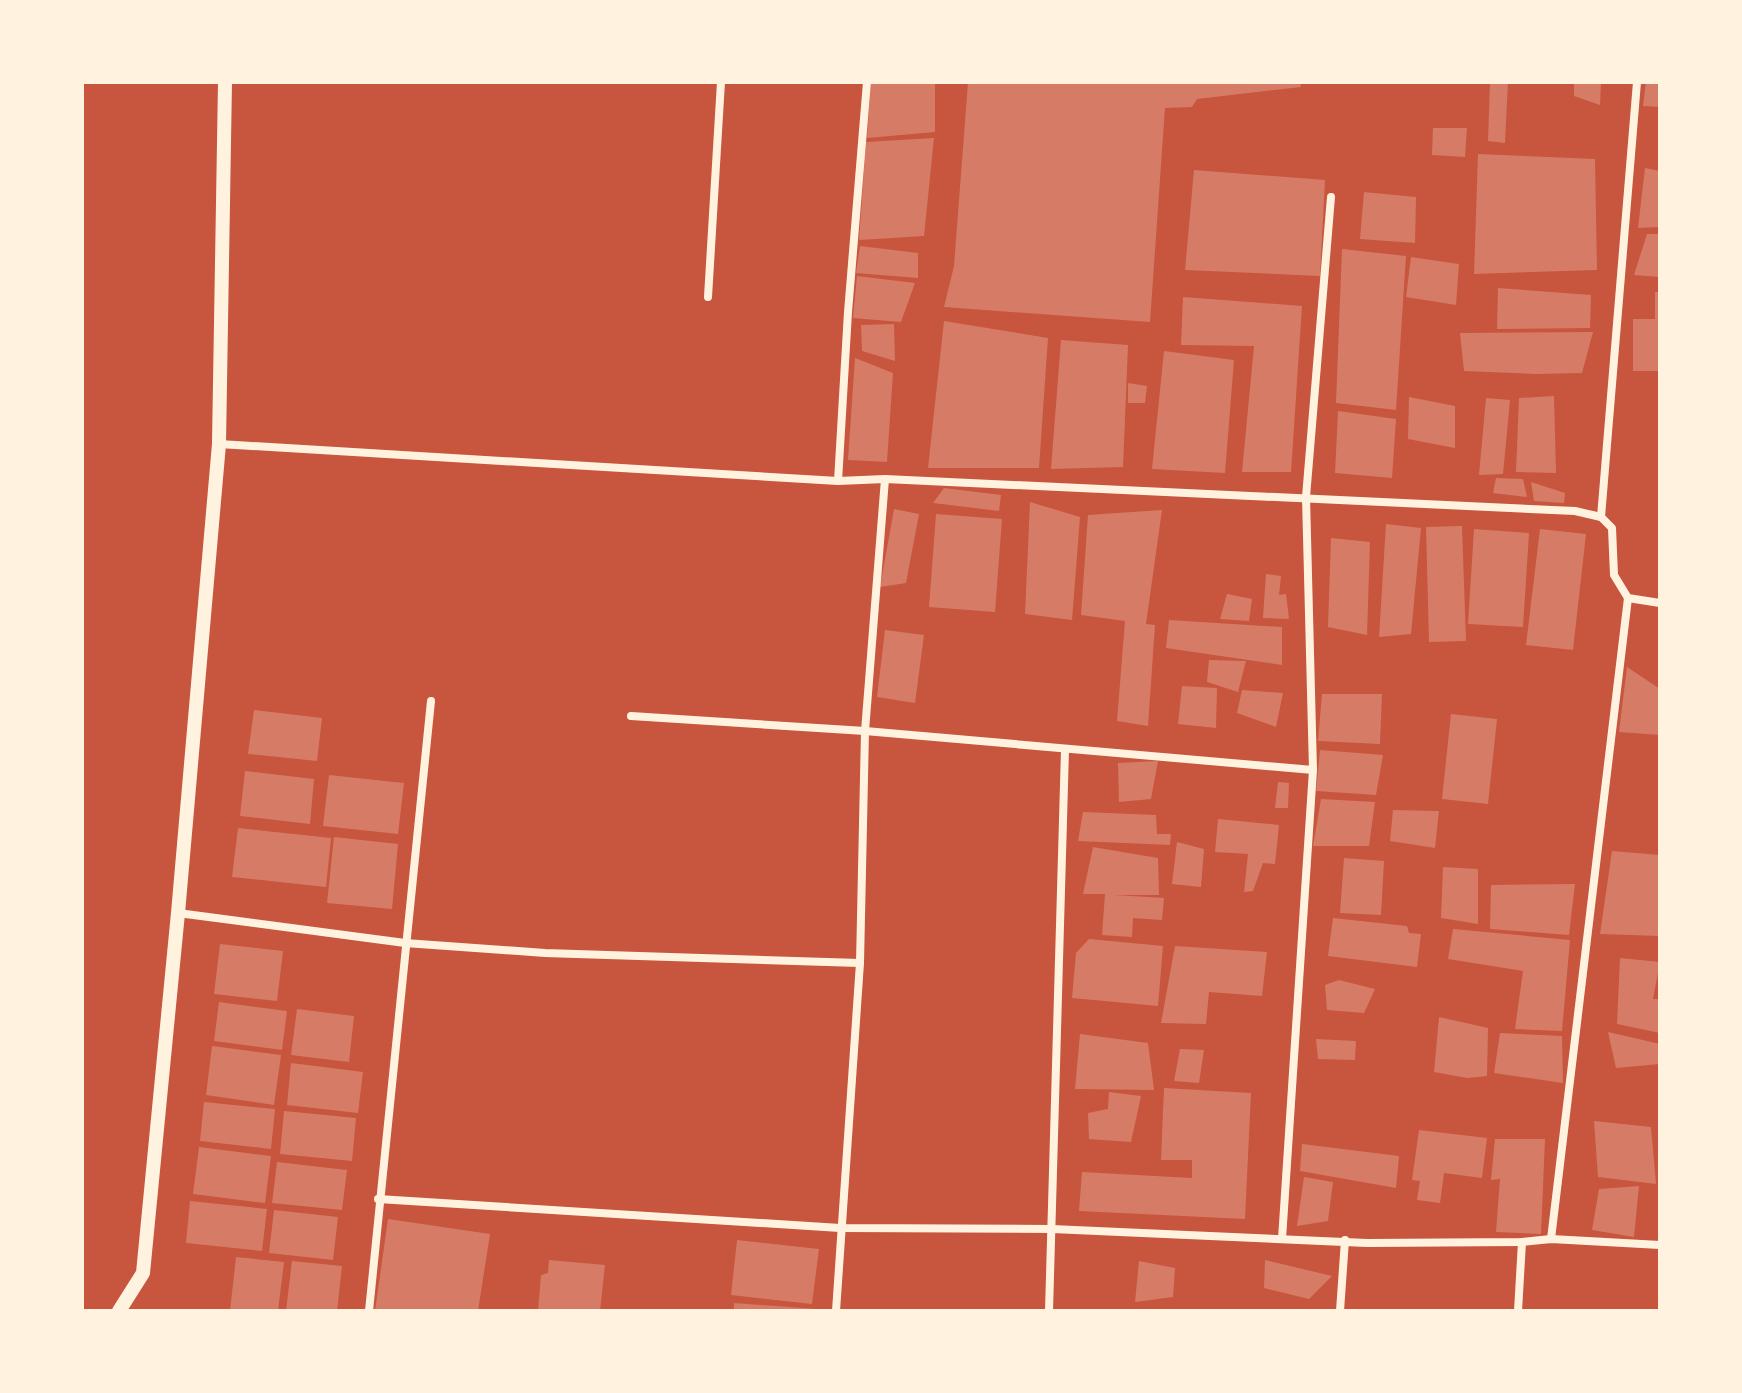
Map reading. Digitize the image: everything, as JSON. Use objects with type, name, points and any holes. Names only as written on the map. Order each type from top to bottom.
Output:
[{"type":"street","points":[[119,1311],[143,1273],[219,444],[225,82]]},
{"type":"street","points":[[708,297],[721,82]]},
{"type":"street","points":[[838,481],[867,82]]},
{"type":"street","points":[[1601,517],[1637,82]]},
{"type":"street","points":[[1282,1239],[1313,770],[1306,497],[1331,197]]},
{"type":"street","points":[[219,444],[838,481],[885,479],[1575,511],[1601,517],[1612,528],[1614,575],[1628,598],[1551,1239]]},
{"type":"street","points":[[836,1311],[860,963],[865,731],[885,479]]},
{"type":"street","points":[[1628,598],[1660,603]]},
{"type":"street","points":[[369,1311],[431,701]]},
{"type":"street","points":[[631,716],[865,731],[1313,770]]},
{"type":"street","points":[[1049,1311],[1065,750]]},
{"type":"street","points":[[178,913],[405,943],[545,953],[860,963]]},
{"type":"street","points":[[378,1199],[840,1228],[1052,1229],[1367,1243],[1551,1239],[1660,1245]]},
{"type":"street","points":[[1340,1311],[1345,1240]]},
{"type":"street","points":[[1518,1311],[1522,1242]]},
{"type":"building","points":[[871,82],[935,82],[935,132],[867,138]]},
{"type":"building","points":[[968,82],[1300,82],[1301,87],[1197,99],[1192,107],[1165,108],[1150,322],[944,307],[954,266]]},
{"type":"building","points":[[1490,82],[1508,82],[1505,143],[1488,141]]},
{"type":"building","points":[[1574,82],[1601,82],[1600,105],[1574,96]]},
{"type":"building","points":[[1646,82],[1660,82],[1660,107],[1643,106]]},
{"type":"building","points":[[1433,128],[1467,128],[1465,157],[1432,155]]},
{"type":"building","points":[[934,138],[924,236],[859,240],[866,142]]},
{"type":"building","points":[[1478,154],[1595,159],[1597,270],[1474,274]]},
{"type":"building","points":[[1645,168],[1660,171],[1660,227],[1638,228]]},
{"type":"building","points":[[1194,170],[1325,180],[1320,276],[1185,270]]},
{"type":"building","points":[[1364,192],[1416,197],[1415,243],[1360,239]]},
{"type":"building","points":[[1647,234],[1660,234],[1660,277],[1634,275]]},
{"type":"building","points":[[860,246],[918,253],[918,278],[856,273]]},
{"type":"building","points":[[1342,249],[1406,256],[1396,410],[1336,403]]},
{"type":"building","points":[[1411,257],[1459,264],[1456,305],[1406,297]]},
{"type":"building","points":[[857,276],[915,283],[901,322],[853,318]]},
{"type":"building","points":[[1498,288],[1591,295],[1590,328],[1497,329]]},
{"type":"building","points":[[1655,292],[1660,292],[1660,371],[1633,371],[1633,319],[1655,319]]},
{"type":"building","points":[[1183,297],[1302,306],[1291,472],[1242,472],[1254,346],[1181,345]]},
{"type":"building","points":[[944,321],[1048,338],[1039,468],[928,468]]},
{"type":"building","points":[[894,324],[895,361],[862,351],[861,325]]},
{"type":"building","points":[[1593,332],[1582,373],[1464,371],[1460,333]]},
{"type":"building","points":[[1061,340],[1128,345],[1123,467],[1051,469]]},
{"type":"building","points":[[1164,351],[1234,360],[1225,473],[1152,469]]},
{"type":"building","points":[[855,358],[893,373],[887,462],[848,460]]},
{"type":"building","points":[[1128,383],[1147,386],[1145,403],[1128,403]]},
{"type":"building","points":[[1554,396],[1556,473],[1516,472],[1519,398]]},
{"type":"building","points":[[1409,397],[1455,406],[1455,448],[1408,439]]},
{"type":"building","points":[[1486,398],[1510,400],[1503,474],[1479,475]]},
{"type":"building","points":[[1338,411],[1396,419],[1392,478],[1335,473]]},
{"type":"building","points":[[1496,478],[1523,479],[1527,497],[1493,493]]},
{"type":"building","points":[[1531,482],[1565,493],[1564,503],[1534,501]]},
{"type":"building","points":[[944,488],[1001,495],[999,511],[933,503]]},
{"type":"building","points":[[1030,502],[1080,517],[1072,620],[1025,614]]},
{"type":"building","points":[[894,509],[919,514],[906,583],[880,587]]},
{"type":"building","points":[[1162,510],[1146,624],[1155,625],[1148,726],[1117,721],[1125,621],[1081,615],[1088,515]]},
{"type":"building","points":[[936,514],[1002,519],[995,612],[929,607]]},
{"type":"building","points":[[1386,524],[1421,528],[1411,634],[1379,637]]},
{"type":"building","points":[[1462,526],[1466,641],[1429,642],[1426,527]]},
{"type":"building","points":[[1474,529],[1529,533],[1523,627],[1468,624]]},
{"type":"building","points":[[1540,529],[1586,534],[1573,650],[1526,645]]},
{"type":"building","points":[[1331,538],[1370,542],[1367,635],[1328,627]]},
{"type":"building","points":[[1266,574],[1281,576],[1279,595],[1286,594],[1289,619],[1263,618]]},
{"type":"building","points":[[1227,594],[1252,599],[1249,621],[1220,619]]},
{"type":"building","points":[[1169,620],[1282,627],[1282,665],[1166,648]]},
{"type":"building","points":[[885,630],[924,635],[915,703],[877,697]]},
{"type":"building","points":[[1209,660],[1246,661],[1238,692],[1207,682]]},
{"type":"building","points":[[1627,667],[1660,689],[1660,735],[1619,732]]},
{"type":"building","points":[[1182,686],[1217,688],[1216,728],[1178,724]]},
{"type":"building","points":[[1242,690],[1283,693],[1276,727],[1237,713]]},
{"type":"building","points":[[1322,694],[1382,694],[1380,744],[1318,741]]},
{"type":"building","points":[[254,710],[322,718],[317,761],[248,754]]},
{"type":"building","points":[[1451,714],[1497,719],[1488,804],[1442,799]]},
{"type":"building","points":[[1320,750],[1383,755],[1376,795],[1316,791]]},
{"type":"building","points":[[1158,761],[1151,799],[1119,802],[1118,763]]},
{"type":"building","points":[[245,771],[314,779],[310,824],[240,816]]},
{"type":"building","points":[[329,775],[404,783],[398,834],[323,826]]},
{"type":"building","points":[[1278,782],[1289,783],[1288,808],[1275,808]]},
{"type":"building","points":[[1321,799],[1375,802],[1369,846],[1313,846]]},
{"type":"building","points":[[1393,810],[1439,811],[1435,848],[1390,841]]},
{"type":"building","points":[[1083,812],[1156,815],[1157,834],[1171,834],[1170,845],[1078,841]]},
{"type":"building","points":[[1218,819],[1279,825],[1275,864],[1263,863],[1253,891],[1244,892],[1248,854],[1215,852]]},
{"type":"building","points":[[238,828],[331,838],[326,887],[232,877]]},
{"type":"building","points":[[334,837],[398,844],[392,909],[327,903]]},
{"type":"building","points":[[1177,842],[1204,849],[1201,887],[1172,884]]},
{"type":"building","points":[[1093,847],[1158,858],[1159,895],[1114,895],[1164,898],[1162,920],[1133,918],[1132,937],[1102,935],[1105,894],[1083,894]]},
{"type":"building","points":[[1612,851],[1660,855],[1660,936],[1600,934]]},
{"type":"building","points":[[1344,858],[1384,861],[1381,915],[1340,913]]},
{"type":"building","points":[[1443,867],[1478,869],[1478,924],[1441,918]]},
{"type":"building","points":[[1575,884],[1569,935],[1490,929],[1491,885]]},
{"type":"building","points":[[1333,918],[1407,926],[1409,933],[1421,934],[1417,967],[1328,956]]},
{"type":"building","points":[[1453,929],[1570,940],[1562,1031],[1515,1029],[1523,971],[1448,959]]},
{"type":"building","points":[[1089,939],[1163,946],[1158,1006],[1072,998],[1076,953]]},
{"type":"building","points":[[220,944],[283,951],[277,1001],[214,994]]},
{"type":"building","points":[[1175,946],[1267,952],[1262,996],[1209,992],[1206,1024],[1161,1023]]},
{"type":"building","points":[[1620,958],[1660,962],[1653,999],[1660,999],[1660,1033],[1617,1024]]},
{"type":"building","points":[[1339,980],[1375,989],[1364,1013],[1327,1010],[1325,985]]},
{"type":"building","points":[[219,1002],[287,1011],[282,1050],[214,1041]]},
{"type":"building","points":[[297,1009],[354,1016],[349,1062],[291,1055]]},
{"type":"building","points":[[1439,1017],[1488,1028],[1487,1076],[1467,1078],[1434,1072]]},
{"type":"building","points":[[1608,1032],[1660,1044],[1660,1064],[1616,1068]]},
{"type":"building","points":[[1500,1033],[1562,1036],[1563,1083],[1494,1073]]},
{"type":"building","points":[[1080,1034],[1148,1043],[1154,1090],[1075,1089]]},
{"type":"building","points":[[1316,1039],[1356,1041],[1355,1060],[1318,1059]]},
{"type":"building","points":[[212,1046],[281,1055],[274,1105],[206,1095]]},
{"type":"building","points":[[1180,1049],[1204,1050],[1199,1083],[1174,1081]]},
{"type":"building","points":[[291,1063],[363,1072],[358,1113],[287,1105]]},
{"type":"building","points":[[1164,1088],[1251,1093],[1245,1219],[1079,1211],[1082,1172],[1192,1178],[1192,1160],[1161,1160]]},
{"type":"building","points":[[1109,1092],[1141,1096],[1131,1142],[1089,1139],[1088,1113],[1108,1109]]},
{"type":"building","points":[[204,1102],[275,1109],[271,1149],[200,1141]]},
{"type":"building","points":[[284,1111],[356,1118],[352,1161],[280,1154]]},
{"type":"building","points":[[1594,1121],[1651,1127],[1656,1184],[1598,1177]]},
{"type":"building","points":[[1419,1130],[1487,1138],[1482,1178],[1444,1173],[1440,1203],[1417,1200],[1420,1181],[1412,1180]]},
{"type":"building","points":[[1495,1139],[1545,1139],[1541,1234],[1496,1232],[1500,1179],[1491,1180]]},
{"type":"building","points":[[1302,1144],[1399,1156],[1396,1188],[1300,1171]]},
{"type":"building","points":[[199,1147],[271,1156],[265,1203],[193,1194]]},
{"type":"building","points":[[277,1162],[347,1170],[342,1210],[272,1203]]},
{"type":"building","points":[[1304,1177],[1333,1182],[1328,1221],[1297,1226]]},
{"type":"building","points":[[1639,1186],[1634,1237],[1592,1230],[1599,1189]]},
{"type":"building","points":[[190,1201],[267,1209],[262,1251],[186,1243]]},
{"type":"building","points":[[274,1210],[338,1217],[333,1260],[269,1253]]},
{"type":"building","points":[[388,1219],[490,1234],[478,1311],[375,1311]]},
{"type":"building","points":[[737,1240],[819,1249],[812,1304],[731,1295]]},
{"type":"building","points":[[236,1257],[284,1262],[278,1311],[230,1311]]},
{"type":"building","points":[[549,1260],[605,1265],[600,1311],[538,1311],[541,1275],[548,1273]]},
{"type":"building","points":[[1265,1260],[1332,1276],[1309,1299],[1264,1288]]},
{"type":"building","points":[[292,1261],[342,1266],[337,1311],[286,1311]]},
{"type":"building","points":[[1139,1261],[1175,1268],[1173,1297],[1135,1302]]},
{"type":"building","points":[[734,1303],[816,1309],[734,1311]]}]
